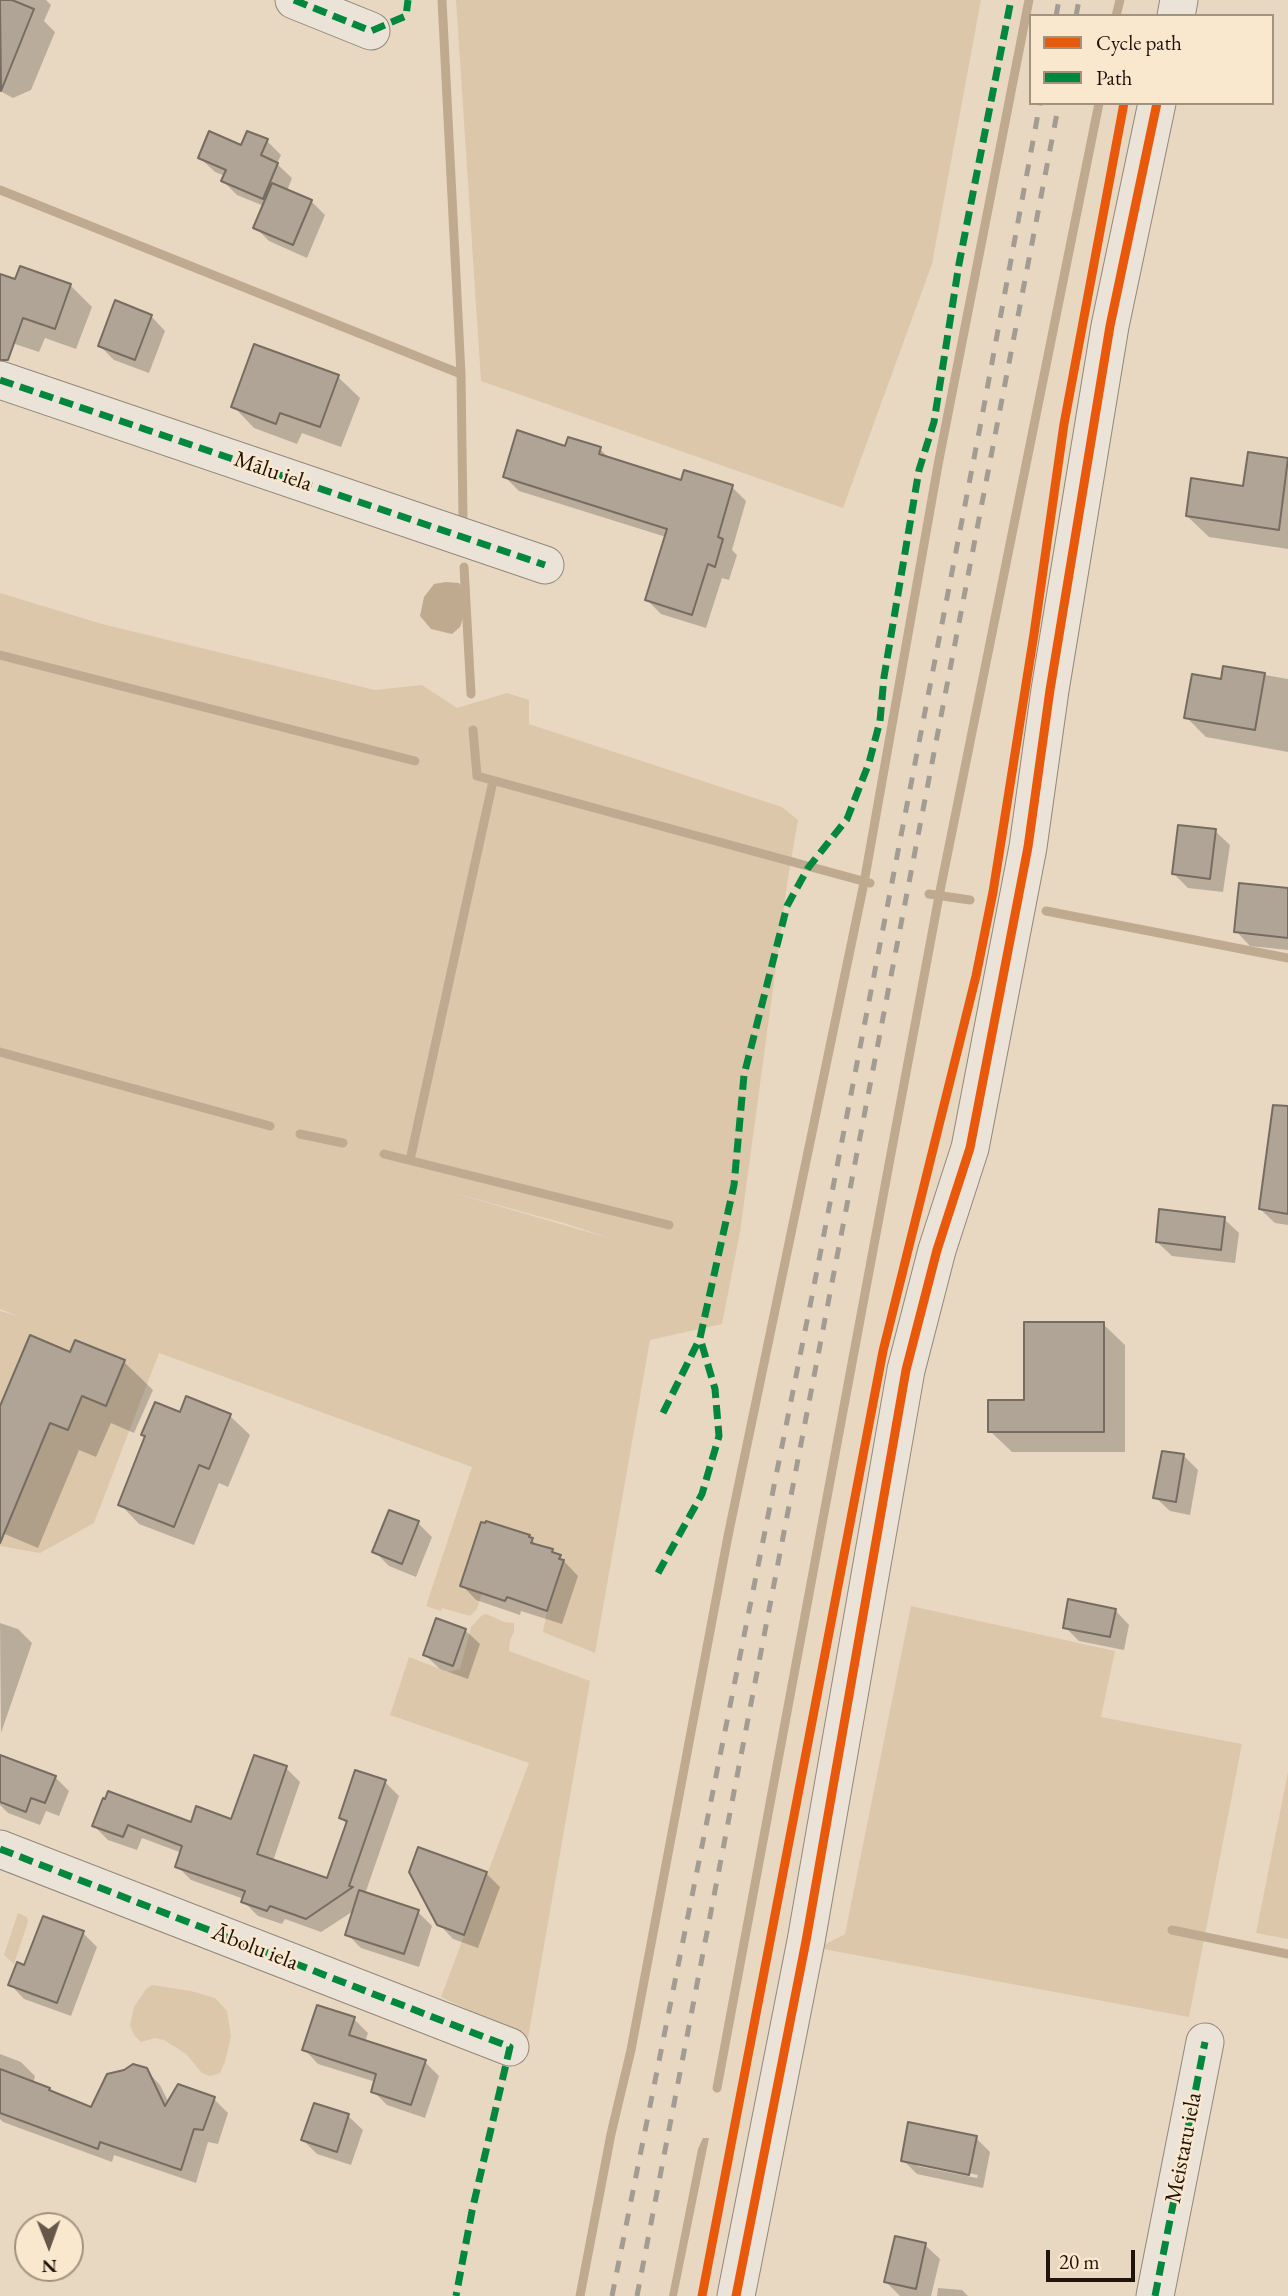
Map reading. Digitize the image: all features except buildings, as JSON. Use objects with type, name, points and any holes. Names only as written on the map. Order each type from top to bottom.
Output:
[{"type":"street","points":[[294,0],[371,31]]},
{"type":"street","points":[[736,2296],[806,1941],[906,1370],[937,1250],[970,1148],[1028,847],[1052,677],[1110,326],[1157,105]]},
{"type":"street","name":"Mālu iela","points":[[0,380],[545,565]]},
{"type":"street","name":"Ābolu iela","points":[[0,1849],[510,2047]]},
{"type":"street","name":"Meistaru iela","points":[[1155,2296],[1205,2042]]},
{"type":"shaded area","points":[[456,0],[981,0],[932,264],[843,508],[481,381]]},
{"type":"shaded area","points":[[459,583],[470,596],[460,627],[452,634],[431,629],[420,616],[424,597],[434,584]]},
{"type":"shaded area","points":[[0,593],[102,624],[375,690],[422,685],[457,708],[507,693],[529,700],[529,724],[782,807],[798,820],[740,1232],[722,1324],[650,1340],[595,1653],[543,1632],[547,1611],[564,1561],[559,1559],[560,1555],[529,1549],[533,1539],[529,1535],[481,1522],[461,1582],[483,1590],[477,1609],[470,1616],[426,1606],[472,1467],[159,1353],[94,1523],[40,1553],[0,1546],[0,1311],[18,1316],[0,1309]],"holes":[[[447,1191],[567,1224],[612,1239]]]},
{"type":"shaded area","points":[[911,1606],[1115,1651],[1101,1717],[1242,1744],[1189,2017],[818,1948],[845,1934]]},
{"type":"shaded area","points":[[486,1614],[504,1622],[514,1623],[509,1651],[590,1681],[528,2038],[441,1997],[529,1763],[390,1715],[409,1657],[448,1672],[460,1669],[471,1627]]},
{"type":"shaded area","points":[[1288,1772],[1288,1939],[1256,1933]]},
{"type":"shaded area","points":[[18,1913],[27,1917],[28,1922],[14,1964],[4,1955]]},
{"type":"shaded area","points":[[152,1985],[215,1998],[227,2011],[231,2036],[220,2073],[210,2076],[202,2073],[186,2054],[164,2040],[155,2038],[141,2042],[134,2035],[130,2025],[134,2007],[146,1989]]},
{"type":"shaded area","points":[[703,2138],[709,2138],[677,2296],[669,2296],[698,2149]]},
{"type":"waterway","points":[[442,0],[461,374],[463,517]]},
{"type":"waterway","points":[[580,2296],[611,2134],[631,2050],[728,1536],[864,883],[938,465],[1029,0]]},
{"type":"waterway","points":[[1116,14],[1120,0]]},
{"type":"waterway","points":[[717,2088],[939,896],[1099,105]]},
{"type":"waterway","points":[[0,190],[461,374]]},
{"type":"waterway","points":[[464,567],[471,694]]},
{"type":"waterway","points":[[0,655],[415,761]]},
{"type":"waterway","points":[[473,730],[477,776],[870,883]]},
{"type":"waterway","points":[[410,1160],[493,781]]},
{"type":"waterway","points":[[929,894],[970,900]]},
{"type":"waterway","points":[[1046,911],[1288,958]]},
{"type":"waterway","points":[[0,1052],[270,1126]]},
{"type":"waterway","points":[[300,1134],[343,1143]]},
{"type":"waterway","points":[[384,1154],[669,1225]]},
{"type":"waterway","points":[[1172,1930],[1288,1954]]},
{"type":"railway","points":[[1056,14],[1059,0]]},
{"type":"railway","points":[[1076,14],[1079,0]]},
{"type":"railway","points":[[612,2296],[812,1296],[1040,105]]},
{"type":"railway","points":[[637,2296],[1059,105]]},
{"type":"marked path","points":[[294,0],[371,31],[406,16],[408,0]]},
{"type":"marked path","points":[[663,1413],[700,1338],[734,1185],[744,1075],[787,906],[808,868],[847,819],[869,763],[880,721],[884,677],[919,470],[934,422],[959,264],[1011,0]]},
{"type":"marked path","points":[[0,380],[545,565]]},
{"type":"marked path","points":[[658,1573],[702,1494],[719,1436],[715,1389],[700,1338]]},
{"type":"marked path","points":[[0,1849],[510,2047],[472,2211],[456,2296]]},
{"type":"marked path","points":[[1155,2296],[1205,2042]]},
{"type":"cycle path","points":[[702,2296],[883,1351],[976,976],[993,892],[1064,424],[1124,105]]},
{"type":"cycle path","points":[[736,2296],[806,1941],[906,1370],[937,1250],[970,1148],[1028,847],[1050,690],[1110,326],[1157,105]]}]
